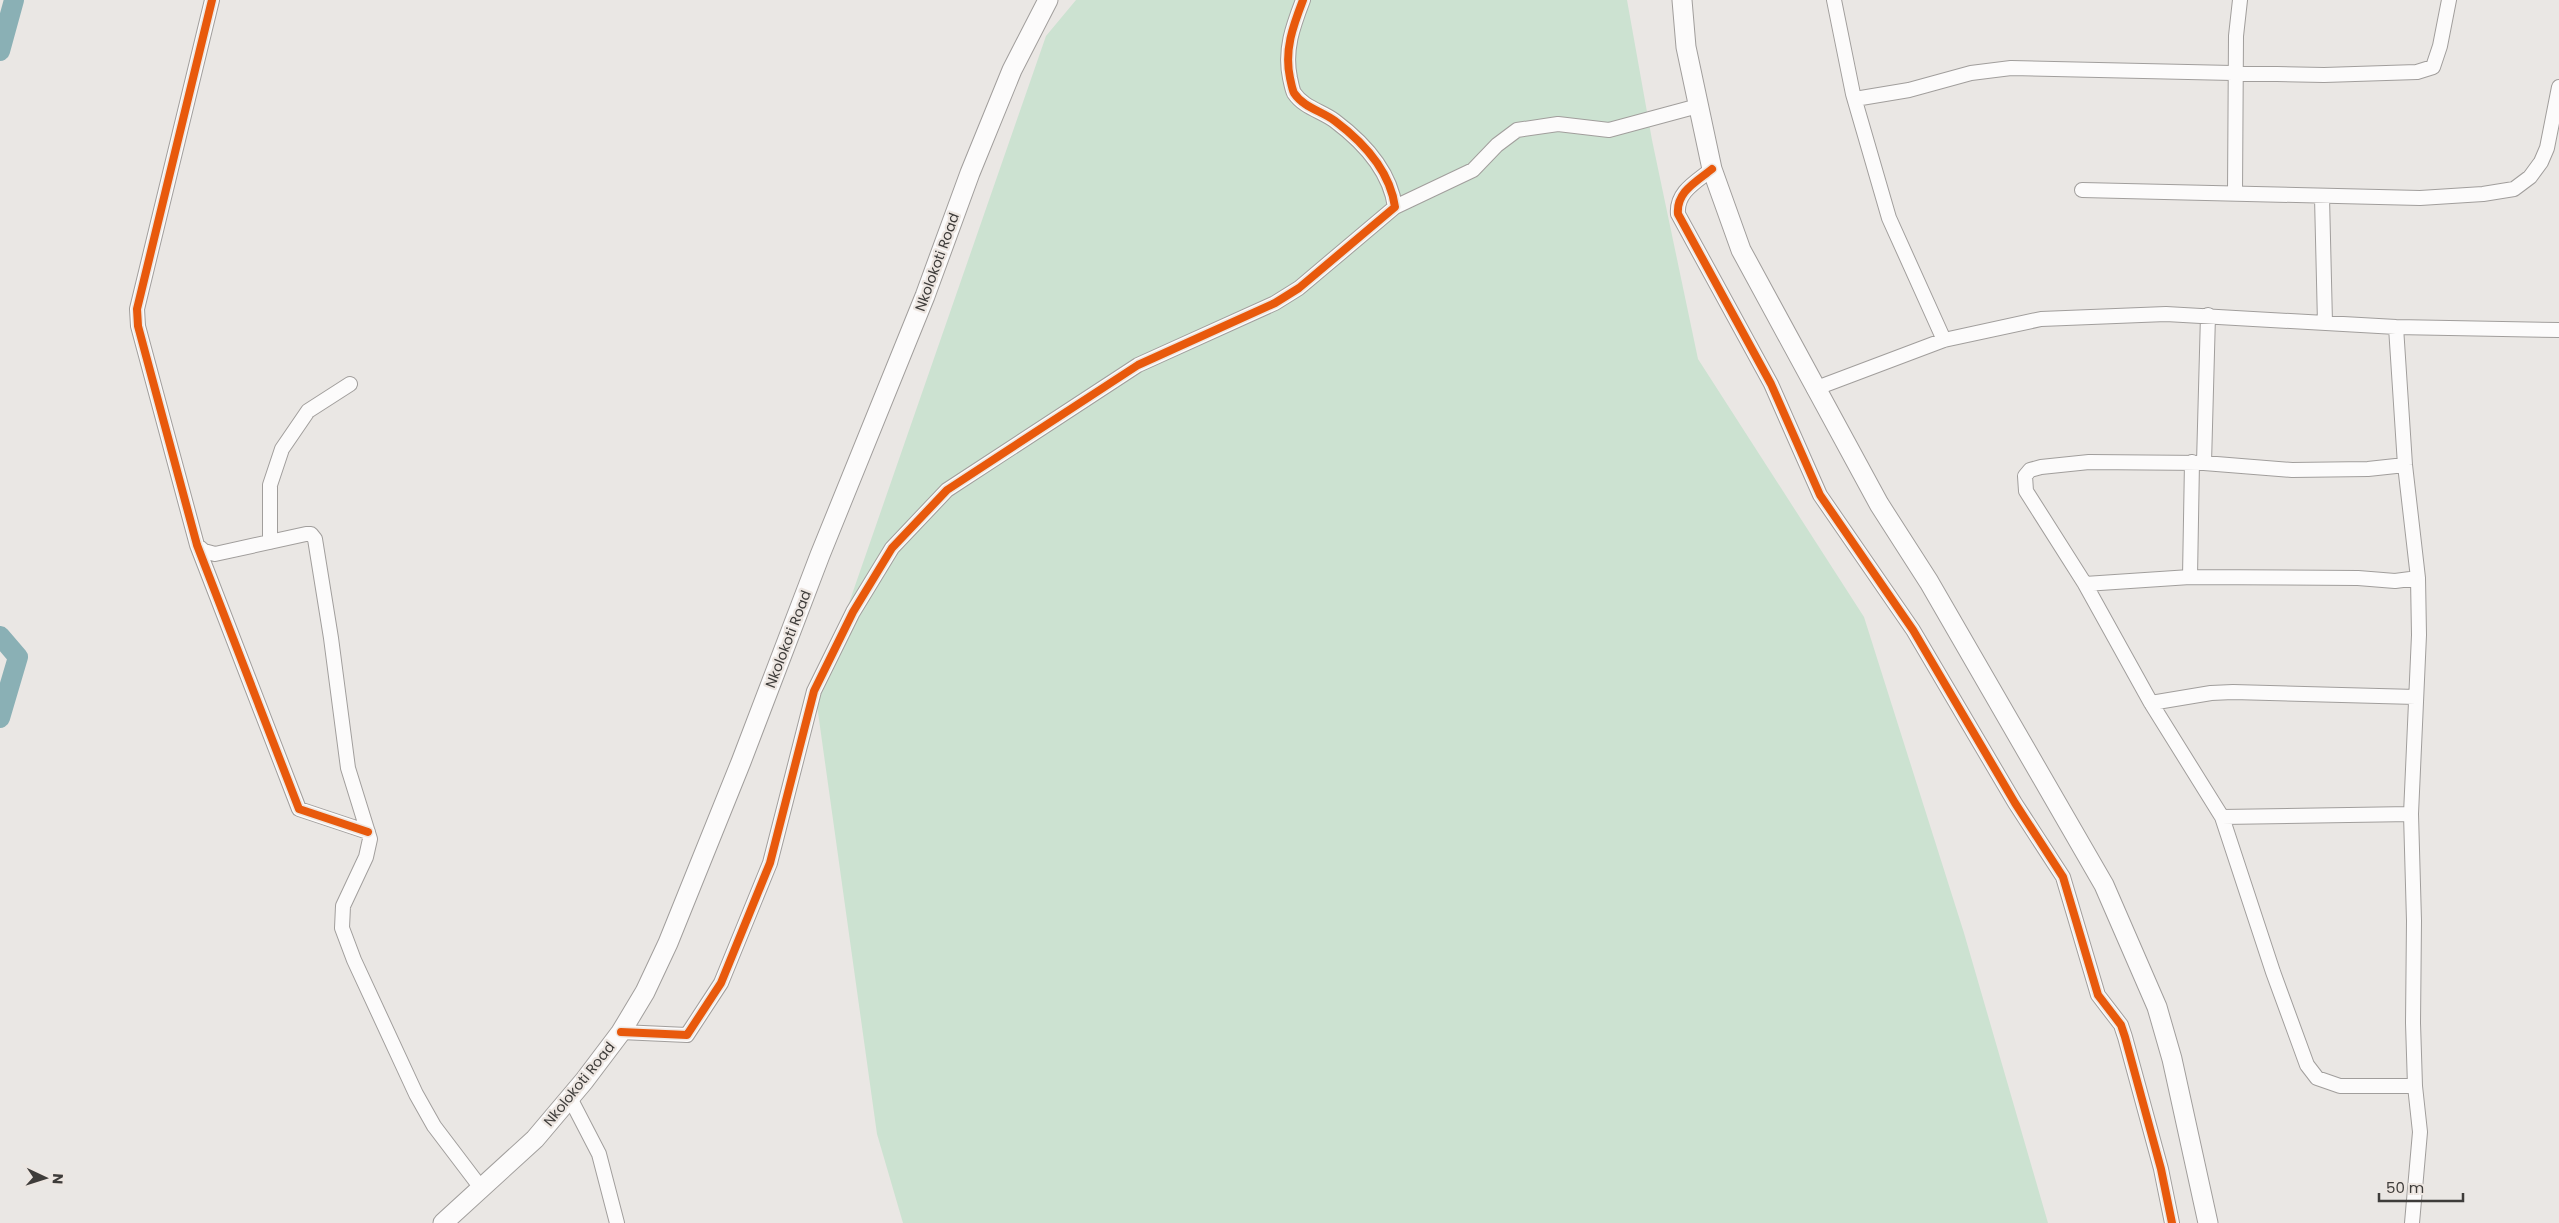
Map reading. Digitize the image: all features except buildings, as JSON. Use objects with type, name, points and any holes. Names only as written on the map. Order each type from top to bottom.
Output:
[{"type":"main road","name":"Nkolokoti Road","points":[[443,1223],[535,1139],[570,1098],[621,1032],[645,992],[668,943],[820,555],[925,296],[970,173],[1012,70],[1048,0]]},
{"type":"main road","points":[[1682,0],[1686,47],[1712,169],[1741,250],[1814,389],[1879,504],[1929,582],[2104,885],[2157,1007],[2172,1059],[2208,1223]]},
{"type":"street","points":[[212,0],[137,309],[138,326],[197,545],[299,808],[368,832]]},
{"type":"street","points":[[1303,0],[1289,44],[1286,61],[1294,92],[1312,109],[1334,120],[1367,148],[1385,177],[1393,196],[1395,207]]},
{"type":"street","points":[[1834,0],[1855,98],[1889,218],[1944,340]]},
{"type":"street","points":[[2235,192],[2236,36],[2240,0]]},
{"type":"street","points":[[1855,98],[1909,90],[1971,73],[2011,68],[2324,74],[2417,72],[2433,67],[2440,46],[2449,0]]},
{"type":"street","points":[[2082,190],[2235,192],[2420,198],[2483,194],[2514,189],[2530,177],[2541,162],[2547,148],[2559,87]]},
{"type":"street","points":[[621,1032],[687,1034],[721,983],[770,863],[814,691],[853,612],[892,548],[947,490],[1138,365],[1275,303],[1299,288],[1395,207],[1473,170],[1497,145],[1517,130],[1558,124],[1609,130],[1698,106]]},
{"type":"street","points":[[1712,169],[1681,194],[1677,203],[1678,214],[1771,384],[1820,495],[1913,630],[2015,803],[2063,877],[2098,996],[2121,1025],[2125,1037],[2162,1169],[2172,1223]]},
{"type":"street","points":[[2322,196],[2325,323]]},
{"type":"street","points":[[1814,389],[1944,340],[2041,319],[2166,314],[2396,327],[2559,330]]},
{"type":"street","points":[[2190,577],[2208,315]]},
{"type":"street","points":[[2396,327],[2405,465],[2418,578],[2416,697],[2411,814],[2414,921],[2413,1023],[2415,1086],[2420,1132],[2412,1223]]},
{"type":"street","points":[[270,542],[270,485],[282,449],[308,411],[350,384]]},
{"type":"street","points":[[2405,465],[2368,469],[2292,470],[2198,462],[2089,462],[2030,470],[2025,476],[2026,491],[2085,584],[2151,703],[2222,816],[2272,972],[2307,1065],[2317,1078],[2340,1086],[2415,1086]]},
{"type":"street","points":[[197,545],[204,551],[215,554],[306,534],[311,534],[314,539],[331,638],[348,768],[368,832],[369,848],[343,906],[342,928],[354,960],[416,1094],[434,1126],[481,1188]]},
{"type":"street","points":[[2085,584],[2190,577],[2395,580],[2418,578]]},
{"type":"street","points":[[2151,703],[2211,693],[2233,692],[2416,697]]},
{"type":"street","points":[[2222,816],[2411,814]]},
{"type":"street","points":[[570,1098],[599,1154],[617,1223]]},
{"type":"green space","points":[[1076,0],[1627,0],[1652,140],[1698,359],[1864,617],[1964,933],[2048,1223],[903,1223],[877,1134],[816,698],[1046,36]]},
{"type":"waterway","points":[[0,51],[14,0]]},
{"type":"waterway","points":[[0,636],[18,657],[0,718]]},
{"type":"cycle path","points":[[212,0],[137,309],[138,326],[197,545],[299,809],[368,832]]},
{"type":"cycle path","points":[[621,1032],[687,1035],[721,983],[770,863],[814,691],[853,612],[892,548],[947,490],[1138,365],[1275,303],[1299,288],[1395,207],[1387,181],[1374,158],[1345,129],[1335,121],[1308,106],[1294,93],[1288,68],[1288,58],[1290,38],[1303,0]]},
{"type":"cycle path","points":[[1712,169],[1688,188],[1680,200],[1678,214],[1771,384],[1820,495],[1913,630],[2015,803],[2063,877],[2098,995],[2121,1025],[2125,1037],[2161,1169],[2172,1223]]}]
